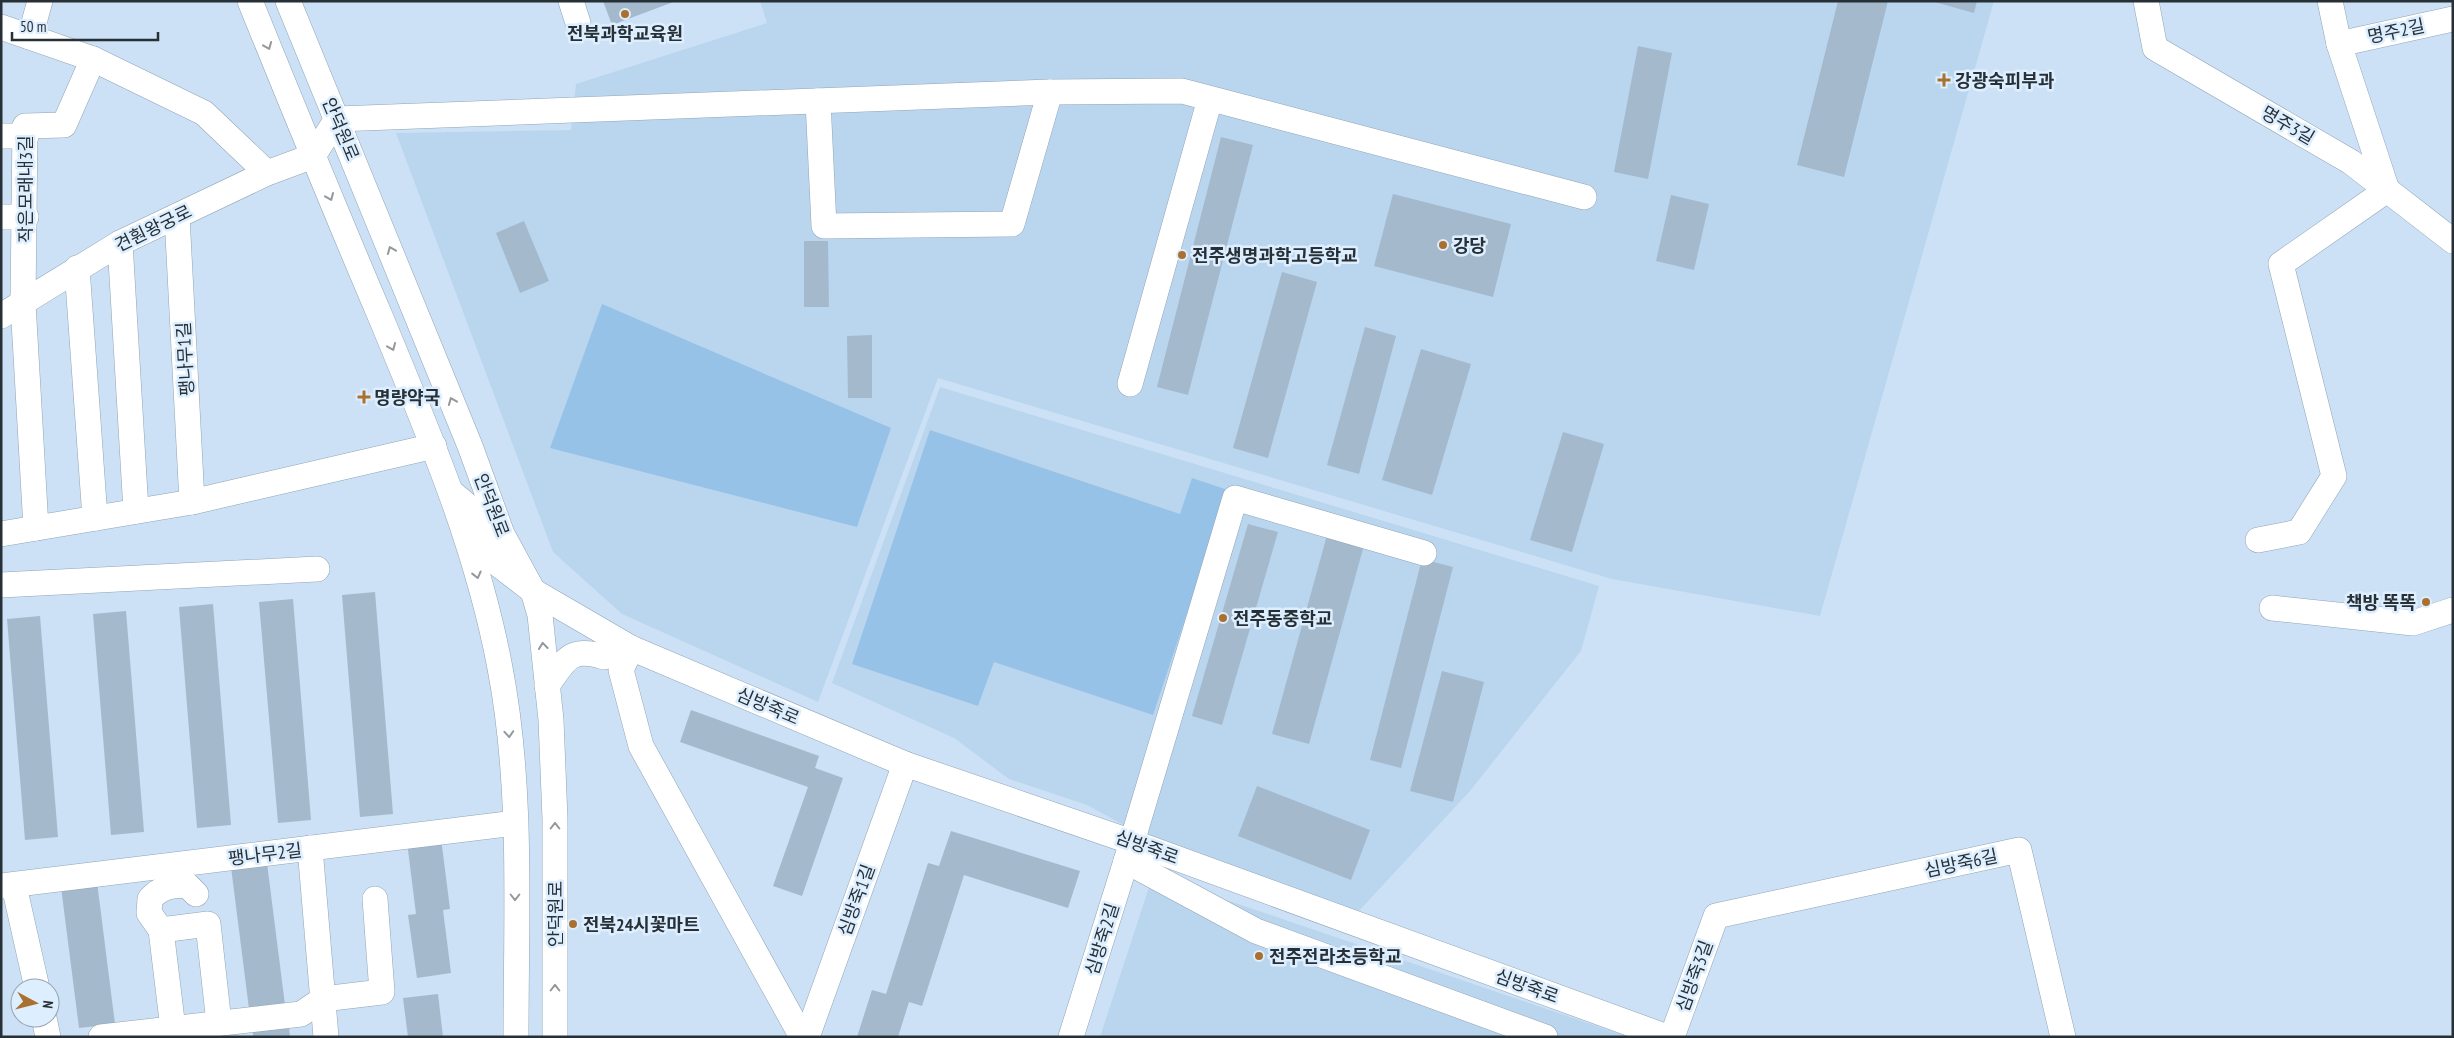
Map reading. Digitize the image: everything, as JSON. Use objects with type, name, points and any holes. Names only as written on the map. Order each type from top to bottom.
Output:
[{"type":"street","points":[[30,37],[40,1]]},
{"type":"street","name":"안덕원로","points":[[250,1],[312,156],[434,446],[467,534],[500,666],[508,719],[515,823],[516,1037]]},
{"type":"street","name":"안덕원로","points":[[288,1],[466,437],[502,534],[533,591],[540,615],[547,686],[555,818],[555,1037]]},
{"type":"street","name":"명주3길","points":[[2146,1],[2155,48],[2351,162],[2453,241]]},
{"type":"street","points":[[2258,540],[2299,532],[2334,476],[2281,264],[2387,190],[2339,44],[2330,1]]},
{"type":"street","name":"명주2길","points":[[2339,44],[2453,19]]},
{"type":"street","points":[[1,27],[93,59],[204,113],[267,174]]},
{"type":"street","name":"작은모래내3길","points":[[23,303],[13,217],[26,136],[25,126],[64,125],[93,59]]},
{"type":"street","points":[[312,156],[337,119],[1050,92],[1182,91],[1584,197]]},
{"type":"street","points":[[818,101],[824,226],[1012,224],[1050,92]]},
{"type":"street","points":[[1130,384],[1210,99]]},
{"type":"street","points":[[1,136],[26,136]]},
{"type":"street","name":"견훤왕궁로","points":[[1,316],[120,243],[267,174],[312,156]]},
{"type":"street","name":"팽나무1길","points":[[177,216],[192,502]]},
{"type":"street","points":[[120,243],[136,511]]},
{"type":"street","points":[[77,268],[95,518]]},
{"type":"street","points":[[23,303],[36,528]]},
{"type":"street","points":[[1,534],[192,502],[434,446]]},
{"type":"street","name":"심방죽로","points":[[451,492],[469,507],[490,558],[533,591],[622,643],[905,764],[1129,851],[1667,1037]]},
{"type":"street","name":"심방죽2길","points":[[1071,1037],[1235,498],[1424,554]]},
{"type":"street","points":[[502,534],[513,532],[544,577],[588,610],[587,622]]},
{"type":"street","points":[[1,585],[317,569]]},
{"type":"street","points":[[2272,608],[2413,623],[2453,610]]},
{"type":"street","points":[[547,686],[566,659],[587,652],[604,657],[622,643]]},
{"type":"street","points":[[622,643],[621,670],[641,746],[802,1037]]},
{"type":"street","name":"심방죽1길","points":[[807,1037],[905,764]]},
{"type":"street","name":"팽나무2길","points":[[34,978],[6,888],[515,823]]},
{"type":"street","points":[[310,848],[326,1037]]},
{"type":"street","name":"심방죽6길","points":[[1716,916],[2019,850],[2063,1037]]},
{"type":"street","points":[[1129,851],[1256,931],[1546,1037]]},
{"type":"street","points":[[174,1033],[161,930],[150,913],[150,899],[158,890],[173,885],[187,885],[196,894]]},
{"type":"street","points":[[101,1037],[174,1033],[219,1023],[301,1014],[322,999],[382,992],[375,899]]},
{"type":"street","name":"심방죽3길","points":[[1672,1037],[1716,916]]},
{"type":"street","points":[[161,930],[208,924],[219,1023]]},
{"type":"shaded area","name":"전주생명과학고등학교","points":[[760,1],[1994,1],[1820,616],[1612,579],[938,378],[818,702],[622,614],[553,552],[396,133],[571,130],[576,84],[767,23]]},
{"type":"shaded area","points":[[602,304],[891,428],[857,527],[550,448]]},
{"type":"shaded area","name":"전주동중학교","points":[[940,387],[1599,586],[1581,651],[1470,791],[1358,912],[1166,848],[1087,805],[1009,779],[954,738],[832,683]]},
{"type":"shaded area","points":[[930,430],[1180,514],[1192,478],[1228,490],[1153,715],[994,662],[978,706],[852,664]]},
{"type":"shaded area","name":"전주전라초등학교","points":[[1153,875],[1629,1037],[1100,1037]]},
{"type":"building","name":"전북과학교육원","points":[[603,1],[676,1],[612,25]]},
{"type":"building","points":[[1838,1],[1888,1],[1844,177],[1797,165]]},
{"type":"building","points":[[1931,1],[1977,1],[1974,13]]},
{"type":"building","points":[[1638,46],[1672,53],[1648,179],[1614,172]]},
{"type":"building","points":[[1221,137],[1253,145],[1188,395],[1157,387]]},
{"type":"building","name":"강당","points":[[1393,194],[1511,224],[1493,297],[1374,266]]},
{"type":"building","points":[[1671,195],[1709,204],[1694,270],[1656,261]]},
{"type":"building","points":[[524,221],[549,281],[520,293],[496,233]]},
{"type":"building","points":[[804,241],[828,241],[829,307],[804,307]]},
{"type":"building","points":[[1282,272],[1317,282],[1268,458],[1233,448]]},
{"type":"building","points":[[1365,327],[1396,336],[1359,474],[1327,465]]},
{"type":"building","points":[[872,335],[872,398],[848,398],[847,336]]},
{"type":"building","points":[[1421,349],[1471,364],[1432,495],[1382,480]]},
{"type":"building","points":[[1563,432],[1604,444],[1572,552],[1530,540]]},
{"type":"building","points":[[1248,524],[1278,532],[1222,725],[1192,716]]},
{"type":"building","points":[[1329,528],[1366,538],[1309,744],[1272,734]]},
{"type":"building","points":[[1422,559],[1453,567],[1401,768],[1370,760]]},
{"type":"building","points":[[375,592],[393,814],[360,817],[342,595]]},
{"type":"building","points":[[293,599],[311,820],[278,823],[259,602]]},
{"type":"building","points":[[213,604],[231,825],[197,828],[179,607]]},
{"type":"building","points":[[126,611],[144,832],[111,835],[93,614]]},
{"type":"building","points":[[40,616],[58,837],[25,840],[7,619]]},
{"type":"building","points":[[1442,671],[1484,682],[1453,802],[1410,791]]},
{"type":"building","points":[[691,710],[819,756],[815,768],[843,778],[802,896],[773,886],[808,787],[680,742]]},
{"type":"building","points":[[1257,786],[1370,830],[1351,880],[1238,836]]},
{"type":"building","points":[[951,831],[1080,871],[1068,908],[964,875],[922,1006],[909,1002],[898,1037],[857,1037],[872,990],[886,994],[928,863],[939,866]]},
{"type":"building","points":[[441,838],[450,909],[443,910],[451,973],[417,978],[408,915],[416,914],[407,842]]},
{"type":"building","points":[[267,863],[285,1005],[249,1009],[231,867]]},
{"type":"building","points":[[97,882],[115,1024],[79,1028],[61,887]]},
{"type":"building","points":[[438,994],[443,1037],[408,1037],[403,998]]},
{"type":"building","points":[[289,1027],[290,1037],[253,1037],[253,1031]]},
{"type":"place","name":"전북과학교육원","points":[[625,14]]},
{"type":"place","name":"강광숙피부과","points":[[1944,80]]},
{"type":"place","name":"강당","points":[[1443,245]]},
{"type":"place","name":"전주생명과학고등학교","points":[[1182,255]]},
{"type":"place","name":"명량약국","points":[[364,397]]},
{"type":"place","name":"책방 똑똑","points":[[2426,602]]},
{"type":"place","name":"전주동중학교","points":[[1223,618]]},
{"type":"place","name":"전북24시꽃마트","points":[[573,924]]},
{"type":"place","name":"전주전라초등학교","points":[[1259,956]]}]
